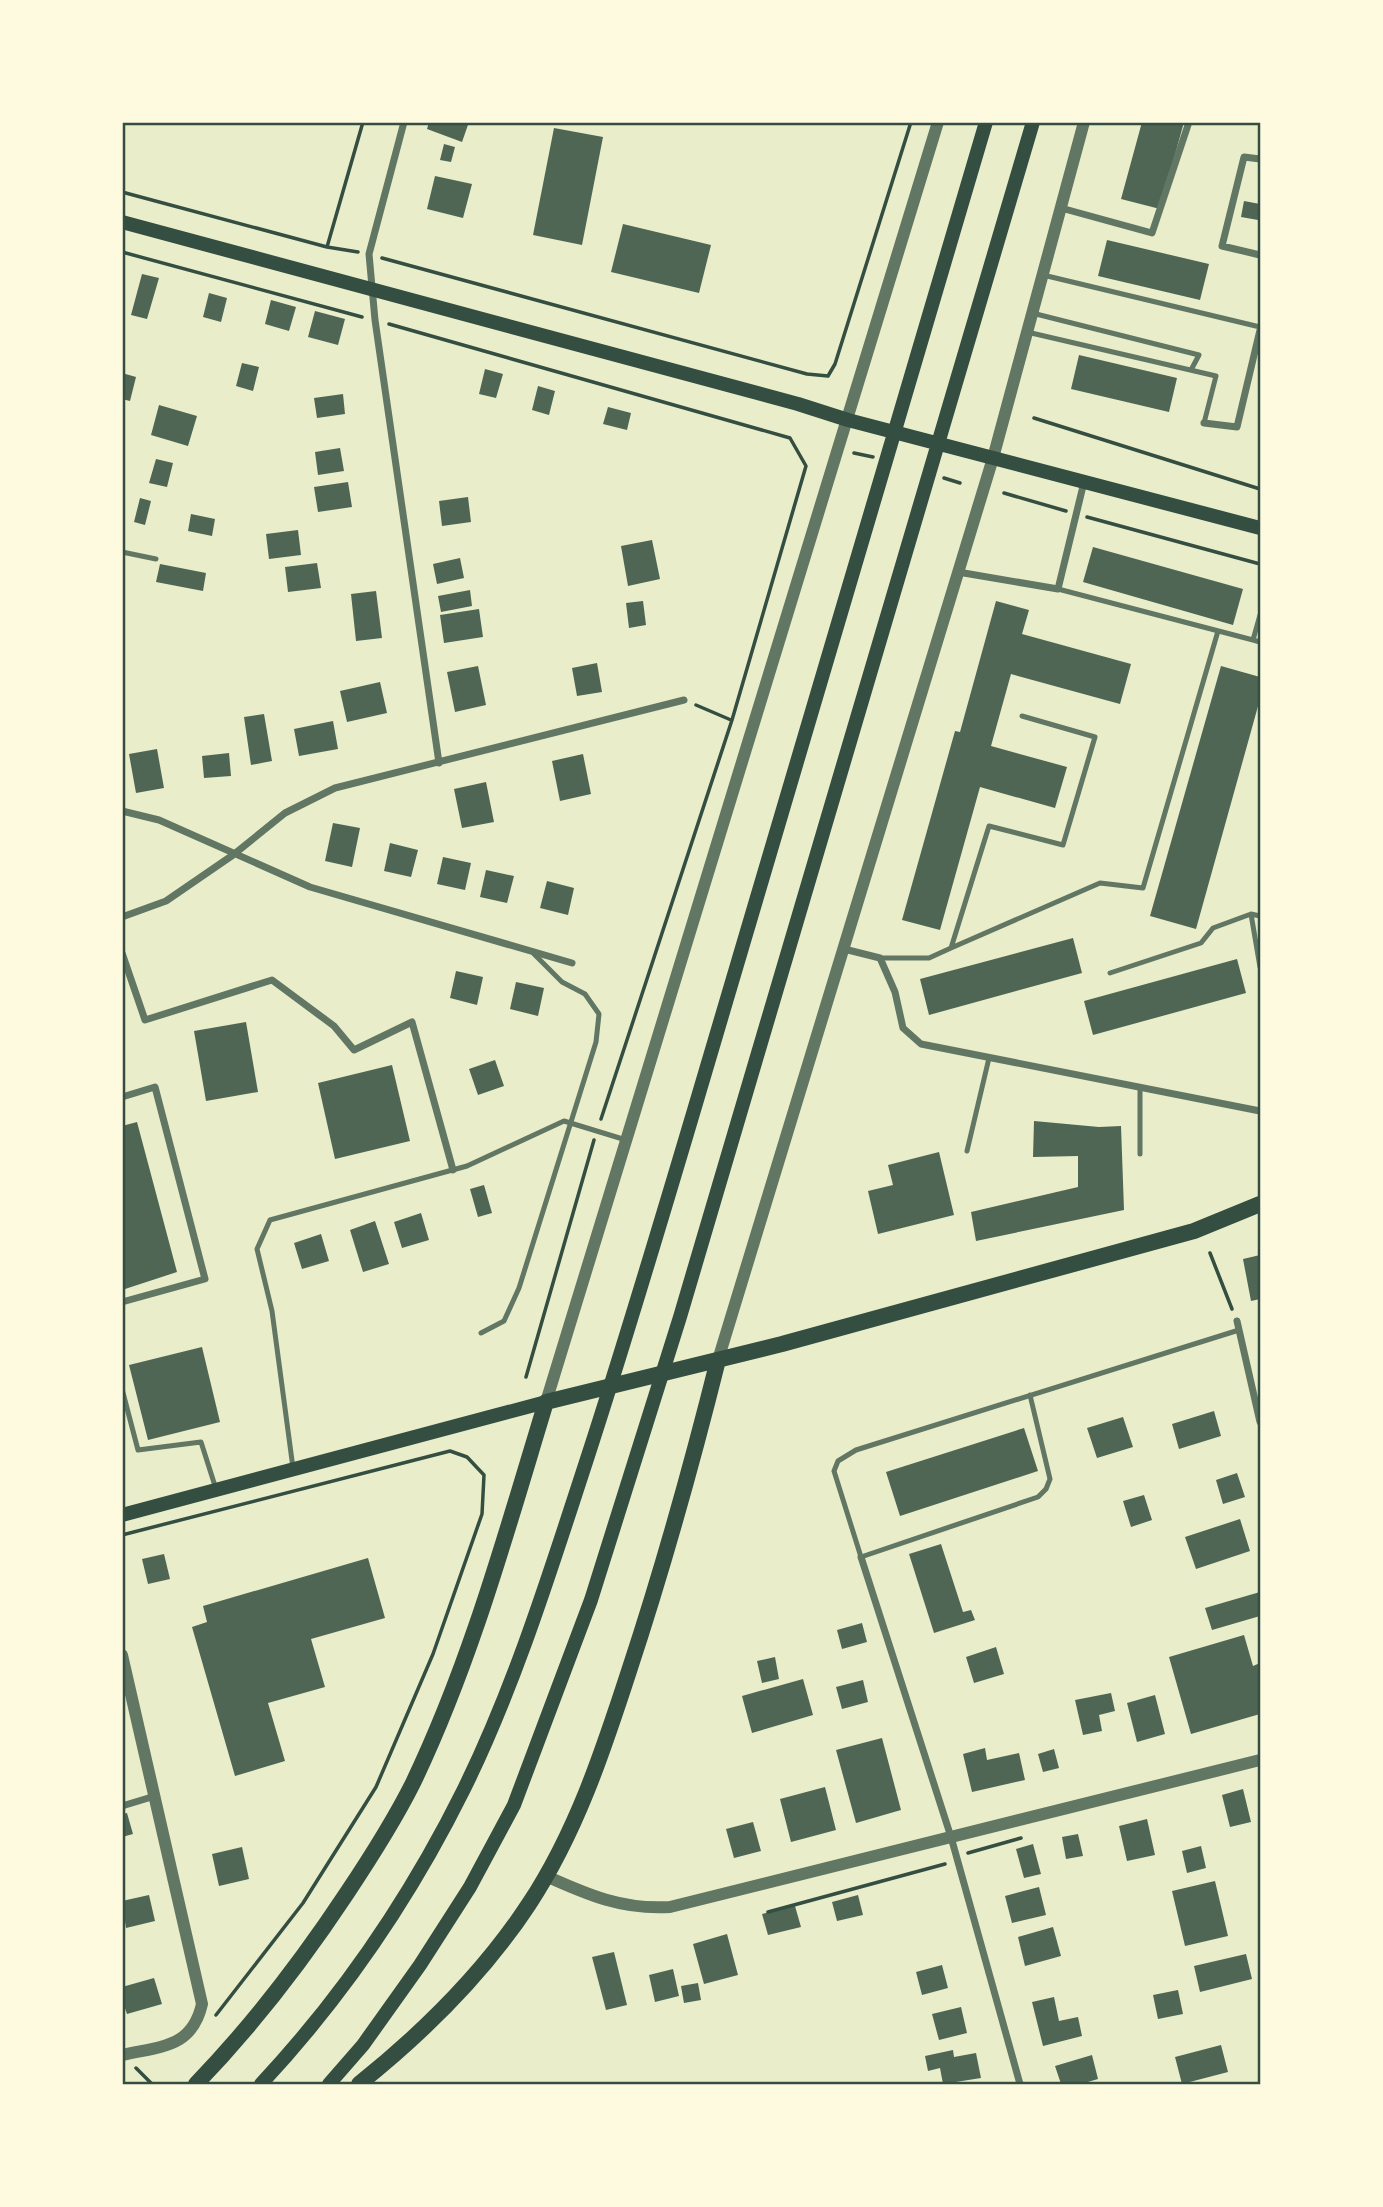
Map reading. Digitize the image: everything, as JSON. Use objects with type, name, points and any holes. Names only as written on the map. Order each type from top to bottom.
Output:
[{"type":"main road","points":[[261,2084],[322,2015],[377,1942],[424,1864],[466,1785],[503,1699],[545,1586],[633,1316],[986,122]]},
{"type":"main road","points":[[329,2084],[363,2045],[420,1965],[470,1887],[514,1805],[592,1600],[680,1317],[1033,122]]},
{"type":"main road","points":[[122,222],[772,397],[848,420],[1261,528]]},
{"type":"main road","points":[[122,1515],[293,1468],[718,1360],[1194,1231],[1261,1205]]},
{"type":"main road","points":[[359,2084],[437,2016],[494,1954],[546,1876],[578,1814],[649,1611],[703,1424],[718,1360]]},
{"type":"main road","points":[[196,2084],[275,1995],[326,1925],[373,1853],[412,1784],[454,1687],[547,1402]]},
{"type":"street","points":[[404,122],[369,254],[375,320],[439,763]]},
{"type":"street","points":[[547,1402],[938,122]]},
{"type":"street","points":[[718,1360],[993,458],[1084,122]]},
{"type":"street","points":[[1061,208],[1152,233],[1189,122]]},
{"type":"street","points":[[1261,159],[1244,157],[1222,246],[1261,255]]},
{"type":"street","points":[[1204,423],[1237,427],[1261,328]]},
{"type":"street","points":[[957,571],[1058,589],[1084,482]]},
{"type":"street","points":[[122,917],[166,901],[233,855],[285,813],[335,788],[684,700]]},
{"type":"street","points":[[122,811],[159,820],[310,887],[572,963]]},
{"type":"street","points":[[844,949],[880,958],[895,992],[903,1028],[921,1044],[1261,1111]]},
{"type":"street","points":[[122,953],[145,1020],[272,980],[334,1026],[354,1050],[412,1022],[453,1170]]},
{"type":"street","points":[[122,1097],[155,1087],[205,1279],[122,1302]]},
{"type":"street","points":[[1237,1321],[1261,1422]]},
{"type":"street","points":[[861,1558],[951,1837],[1020,2084]]},
{"type":"street","points":[[122,1655],[202,2004],[198,2021],[178,2041],[122,2055]]},
{"type":"street","points":[[546,1876],[578,1891],[629,1907],[670,1907],[1261,1760]]},
{"type":"street","points":[[122,1806],[155,1796]]},
{"type":"lane","points":[[1043,275],[1261,328]]},
{"type":"lane","points":[[1032,313],[1199,355],[1191,370]]},
{"type":"lane","points":[[1027,332],[1216,376],[1204,423]]},
{"type":"lane","points":[[122,552],[156,559]]},
{"type":"lane","points":[[1058,589],[1261,642]]},
{"type":"lane","points":[[1253,640],[1261,615]]},
{"type":"lane","points":[[880,958],[929,958],[1100,883],[1143,888],[1219,631]]},
{"type":"lane","points":[[951,948],[989,826],[1063,845],[1096,737],[1022,716]]},
{"type":"lane","points":[[1251,914],[1261,967]]},
{"type":"lane","points":[[1110,973],[1201,943],[1213,928],[1251,914],[1261,916]]},
{"type":"lane","points":[[481,1333],[504,1321],[519,1288],[596,1042],[599,1014],[585,994],[562,982],[530,950]]},
{"type":"lane","points":[[967,1151],[989,1058]]},
{"type":"lane","points":[[1140,1087],[1140,1154]]},
{"type":"lane","points":[[293,1468],[272,1311],[257,1248],[270,1220],[467,1166],[564,1121],[627,1140]]},
{"type":"lane","points":[[1030,1395],[1050,1479],[1046,1489],[1038,1497],[861,1558],[834,1471],[838,1461],[856,1450],[1030,1395],[1239,1330]]},
{"type":"lane","points":[[122,1389],[138,1450],[201,1442],[216,1489]]},
{"type":"path","points":[[327,247],[363,122]]},
{"type":"path","points":[[122,192],[327,247],[369,254],[807,373],[828,376],[835,364],[911,122]]},
{"type":"path","points":[[122,252],[375,320],[790,438],[806,466],[732,720],[597,1131],[526,1377]]},
{"type":"path","points":[[1034,418],[1261,489]]},
{"type":"path","points":[[855,452],[881,460]]},
{"type":"path","points":[[934,475],[960,483]]},
{"type":"path","points":[[1004,493],[1261,564]]},
{"type":"path","points":[[684,700],[732,720]]},
{"type":"path","points":[[1209,1253],[1237,1321]]},
{"type":"path","points":[[122,1535],[450,1451],[467,1457],[484,1475],[482,1514],[478,1527],[433,1654],[376,1787],[303,1903],[210,2022]]},
{"type":"path","points":[[768,1912],[945,1864]]},
{"type":"path","points":[[145,2063],[134,2066],[152,2084]]},
{"type":"building","points":[[429,122],[469,122],[462,142],[427,129]]},
{"type":"building","points":[[1142,122],[1184,122],[1160,209],[1121,199]]},
{"type":"building","points":[[554,128],[603,137],[582,245],[533,235]]},
{"type":"building","points":[[444,144],[455,147],[451,162],[440,160]]},
{"type":"building","points":[[435,176],[472,184],[463,218],[427,209]]},
{"type":"building","points":[[1244,201],[1260,204],[1258,220],[1241,217]]},
{"type":"building","points":[[623,224],[711,245],[699,293],[611,272]]},
{"type":"building","points":[[1107,240],[1209,264],[1200,300],[1098,276]]},
{"type":"building","points":[[142,274],[159,278],[147,319],[131,315]]},
{"type":"building","points":[[209,293],[227,298],[221,322],[203,317]]},
{"type":"building","points":[[271,300],[296,307],[289,331],[265,324]]},
{"type":"building","points":[[315,311],[345,319],[338,345],[308,337]]},
{"type":"building","points":[[1079,355],[1177,378],[1169,412],[1071,389]]},
{"type":"building","points":[[242,363],[259,367],[253,391],[236,386]]},
{"type":"building","points":[[485,369],[503,374],[496,398],[479,394]]},
{"type":"building","points":[[122,373],[136,377],[130,401],[122,399]]},
{"type":"building","points":[[538,386],[555,391],[549,415],[532,410]]},
{"type":"building","points":[[343,394],[345,414],[317,418],[314,398]]},
{"type":"building","points":[[159,405],[197,416],[188,446],[151,435]]},
{"type":"building","points":[[608,407],[631,413],[627,430],[603,424]]},
{"type":"building","points":[[340,448],[344,471],[318,475],[315,452]]},
{"type":"building","points":[[156,459],[173,463],[167,487],[149,483]]},
{"type":"building","points":[[348,482],[352,507],[318,512],[314,487]]},
{"type":"building","points":[[468,497],[471,522],[442,526],[439,501]]},
{"type":"building","points":[[140,498],[151,501],[145,525],[134,522]]},
{"type":"building","points":[[191,514],[215,519],[212,536],[188,531]]},
{"type":"building","points":[[298,530],[301,555],[269,559],[266,534]]},
{"type":"building","points":[[652,540],[660,579],[628,586],[621,546]]},
{"type":"building","points":[[1093,547],[1243,589],[1233,625],[1083,582]]},
{"type":"building","points":[[460,558],[464,578],[437,584],[433,564]]},
{"type":"building","points":[[317,563],[321,588],[288,592],[285,567]]},
{"type":"building","points":[[160,564],[206,573],[203,591],[156,582]]},
{"type":"building","points":[[470,590],[472,606],[441,612],[438,596]]},
{"type":"building","points":[[376,591],[382,638],[356,641],[351,594]]},
{"type":"building","points":[[643,601],[646,625],[629,628],[626,603]]},
{"type":"building","points":[[996,601],[1029,610],[1022,634],[1131,664],[1120,704],[1011,674],[991,746],[1067,767],[1055,808],[980,787],[940,930],[902,920],[955,731],[960,732]]},
{"type":"building","points":[[479,609],[483,637],[444,643],[440,615]]},
{"type":"building","points":[[597,663],[602,692],[577,696],[572,668]]},
{"type":"building","points":[[478,666],[486,705],[455,712],[447,672]]},
{"type":"building","points":[[1221,666],[1260,677],[1260,699],[1196,929],[1150,916]]},
{"type":"building","points":[[380,682],[387,713],[347,722],[340,691]]},
{"type":"building","points":[[264,714],[272,761],[251,765],[244,717]]},
{"type":"building","points":[[333,721],[338,749],[299,756],[294,729]]},
{"type":"building","points":[[157,749],[164,788],[136,793],[129,754]]},
{"type":"building","points":[[229,753],[231,776],[204,778],[202,756]]},
{"type":"building","points":[[583,754],[591,794],[560,801],[552,761]]},
{"type":"building","points":[[486,782],[494,822],[462,828],[454,789]]},
{"type":"building","points":[[333,823],[360,828],[352,867],[325,861]]},
{"type":"building","points":[[390,843],[418,850],[411,877],[384,871]]},
{"type":"building","points":[[443,857],[471,863],[465,890],[437,884]]},
{"type":"building","points":[[486,870],[514,876],[507,903],[480,897]]},
{"type":"building","points":[[547,881],[574,888],[568,915],[540,908]]},
{"type":"building","points":[[1073,938],[1082,973],[929,1015],[920,979]]},
{"type":"building","points":[[1237,959],[1246,993],[1093,1035],[1084,1001]]},
{"type":"building","points":[[456,971],[483,977],[477,1005],[450,998]]},
{"type":"building","points":[[516,982],[544,988],[538,1016],[510,1009]]},
{"type":"building","points":[[246,1022],[258,1092],[206,1101],[194,1031]]},
{"type":"building","points":[[495,1060],[504,1086],[478,1095],[469,1069]]},
{"type":"building","points":[[392,1065],[410,1141],[335,1159],[318,1083]]},
{"type":"building","points":[[1034,1121],[1099,1127],[1121,1126],[1124,1210],[976,1241],[971,1212],[1078,1187],[1078,1156],[1033,1157]]},
{"type":"building","points":[[137,1122],[177,1272],[122,1290],[122,1126]]},
{"type":"building","points":[[939,1152],[954,1215],[878,1234],[868,1191],[893,1185],[888,1165]]},
{"type":"building","points":[[484,1185],[492,1213],[478,1217],[470,1189]]},
{"type":"building","points":[[421,1213],[429,1240],[402,1248],[394,1222]]},
{"type":"building","points":[[375,1221],[389,1264],[363,1272],[350,1230]]},
{"type":"building","points":[[321,1234],[329,1261],[302,1269],[294,1243]]},
{"type":"building","points":[[1260,1255],[1260,1299],[1251,1301],[1243,1259]]},
{"type":"building","points":[[202,1347],[220,1422],[148,1440],[129,1365]]},
{"type":"building","points":[[1214,1411],[1221,1436],[1179,1449],[1172,1424]]},
{"type":"building","points":[[1123,1417],[1133,1447],[1097,1458],[1087,1428]]},
{"type":"building","points":[[1024,1428],[1038,1471],[900,1516],[886,1472]]},
{"type":"building","points":[[1237,1473],[1245,1497],[1223,1504],[1216,1480]]},
{"type":"building","points":[[1144,1495],[1152,1520],[1131,1527],[1123,1501]]},
{"type":"building","points":[[1240,1519],[1250,1551],[1196,1569],[1185,1537]]},
{"type":"building","points":[[941,1544],[963,1612],[971,1610],[975,1620],[934,1633],[909,1554]]},
{"type":"building","points":[[164,1554],[170,1579],[148,1584],[142,1559]]},
{"type":"building","points":[[368,1558],[385,1618],[311,1639],[325,1687],[268,1703],[285,1761],[235,1776],[192,1627],[207,1622],[203,1606]]},
{"type":"building","points":[[1260,1592],[1260,1616],[1212,1630],[1205,1608]]},
{"type":"building","points":[[862,1623],[867,1642],[842,1649],[837,1630]]},
{"type":"building","points":[[1244,1635],[1253,1666],[1260,1663],[1260,1714],[1191,1734],[1169,1657]]},
{"type":"building","points":[[996,1647],[1004,1674],[974,1683],[966,1657]]},
{"type":"building","points":[[775,1657],[779,1679],[762,1683],[757,1661]]},
{"type":"building","points":[[803,1679],[813,1715],[752,1733],[742,1696]]},
{"type":"building","points":[[863,1680],[868,1702],[842,1709],[836,1687]]},
{"type":"building","points":[[1111,1693],[1115,1711],[1099,1715],[1102,1731],[1083,1735],[1075,1700]]},
{"type":"building","points":[[1155,1695],[1165,1734],[1137,1742],[1127,1703]]},
{"type":"building","points":[[882,1738],[901,1810],[856,1823],[836,1750]]},
{"type":"building","points":[[985,1748],[987,1760],[1019,1753],[1025,1780],[972,1792],[963,1754]]},
{"type":"building","points":[[1054,1749],[1059,1768],[1043,1772],[1038,1754]]},
{"type":"building","points":[[825,1787],[836,1830],[791,1842],[780,1799]]},
{"type":"building","points":[[1243,1789],[1251,1822],[1230,1827],[1222,1795]]},
{"type":"building","points":[[127,1813],[133,1834],[122,1837],[122,1814]]},
{"type":"building","points":[[1147,1819],[1155,1855],[1127,1861],[1119,1826]]},
{"type":"building","points":[[753,1822],[761,1851],[734,1858],[726,1829]]},
{"type":"building","points":[[1078,1834],[1083,1856],[1066,1859],[1062,1837]]},
{"type":"building","points":[[1033,1844],[1041,1874],[1024,1878],[1016,1849]]},
{"type":"building","points":[[1201,1846],[1206,1868],[1187,1873],[1182,1851]]},
{"type":"building","points":[[242,1847],[249,1879],[219,1886],[212,1854]]},
{"type":"building","points":[[1215,1881],[1228,1936],[1185,1946],[1172,1891]]},
{"type":"building","points":[[1039,1887],[1046,1915],[1012,1923],[1005,1896]]},
{"type":"building","points":[[149,1895],[155,1921],[126,1928],[122,1901]]},
{"type":"building","points":[[858,1895],[863,1915],[837,1921],[832,1902]]},
{"type":"building","points":[[795,1906],[801,1927],[768,1935],[762,1914]]},
{"type":"building","points":[[1053,1927],[1061,1956],[1025,1966],[1018,1937]]},
{"type":"building","points":[[727,1934],[738,1975],[704,1984],[693,1944]]},
{"type":"building","points":[[614,1952],[627,2005],[606,2010],[592,1957]]},
{"type":"building","points":[[1246,1954],[1252,1979],[1200,1992],[1194,1966]]},
{"type":"building","points":[[942,1965],[948,1988],[922,1995],[916,1972]]},
{"type":"building","points":[[673,1969],[679,1996],[655,2002],[649,1975]]},
{"type":"building","points":[[154,1978],[162,2004],[127,2014],[122,2000],[122,1987]]},
{"type":"building","points":[[698,1983],[701,2000],[684,2003],[681,1986]]},
{"type":"building","points":[[1178,1990],[1183,2014],[1158,2019],[1153,1995]]},
{"type":"building","points":[[1054,1997],[1059,2021],[1078,2017],[1082,2036],[1043,2046],[1032,2002]]},
{"type":"building","points":[[961,2007],[967,2033],[939,2040],[932,2014]]},
{"type":"building","points":[[1221,2045],[1228,2072],[1182,2084],[1175,2057]]},
{"type":"building","points":[[953,2050],[954,2057],[976,2053],[981,2078],[943,2084],[940,2068],[928,2071],[925,2056]]},
{"type":"building","points":[[1092,2055],[1098,2079],[1081,2084],[1061,2084],[1055,2066]]}]
